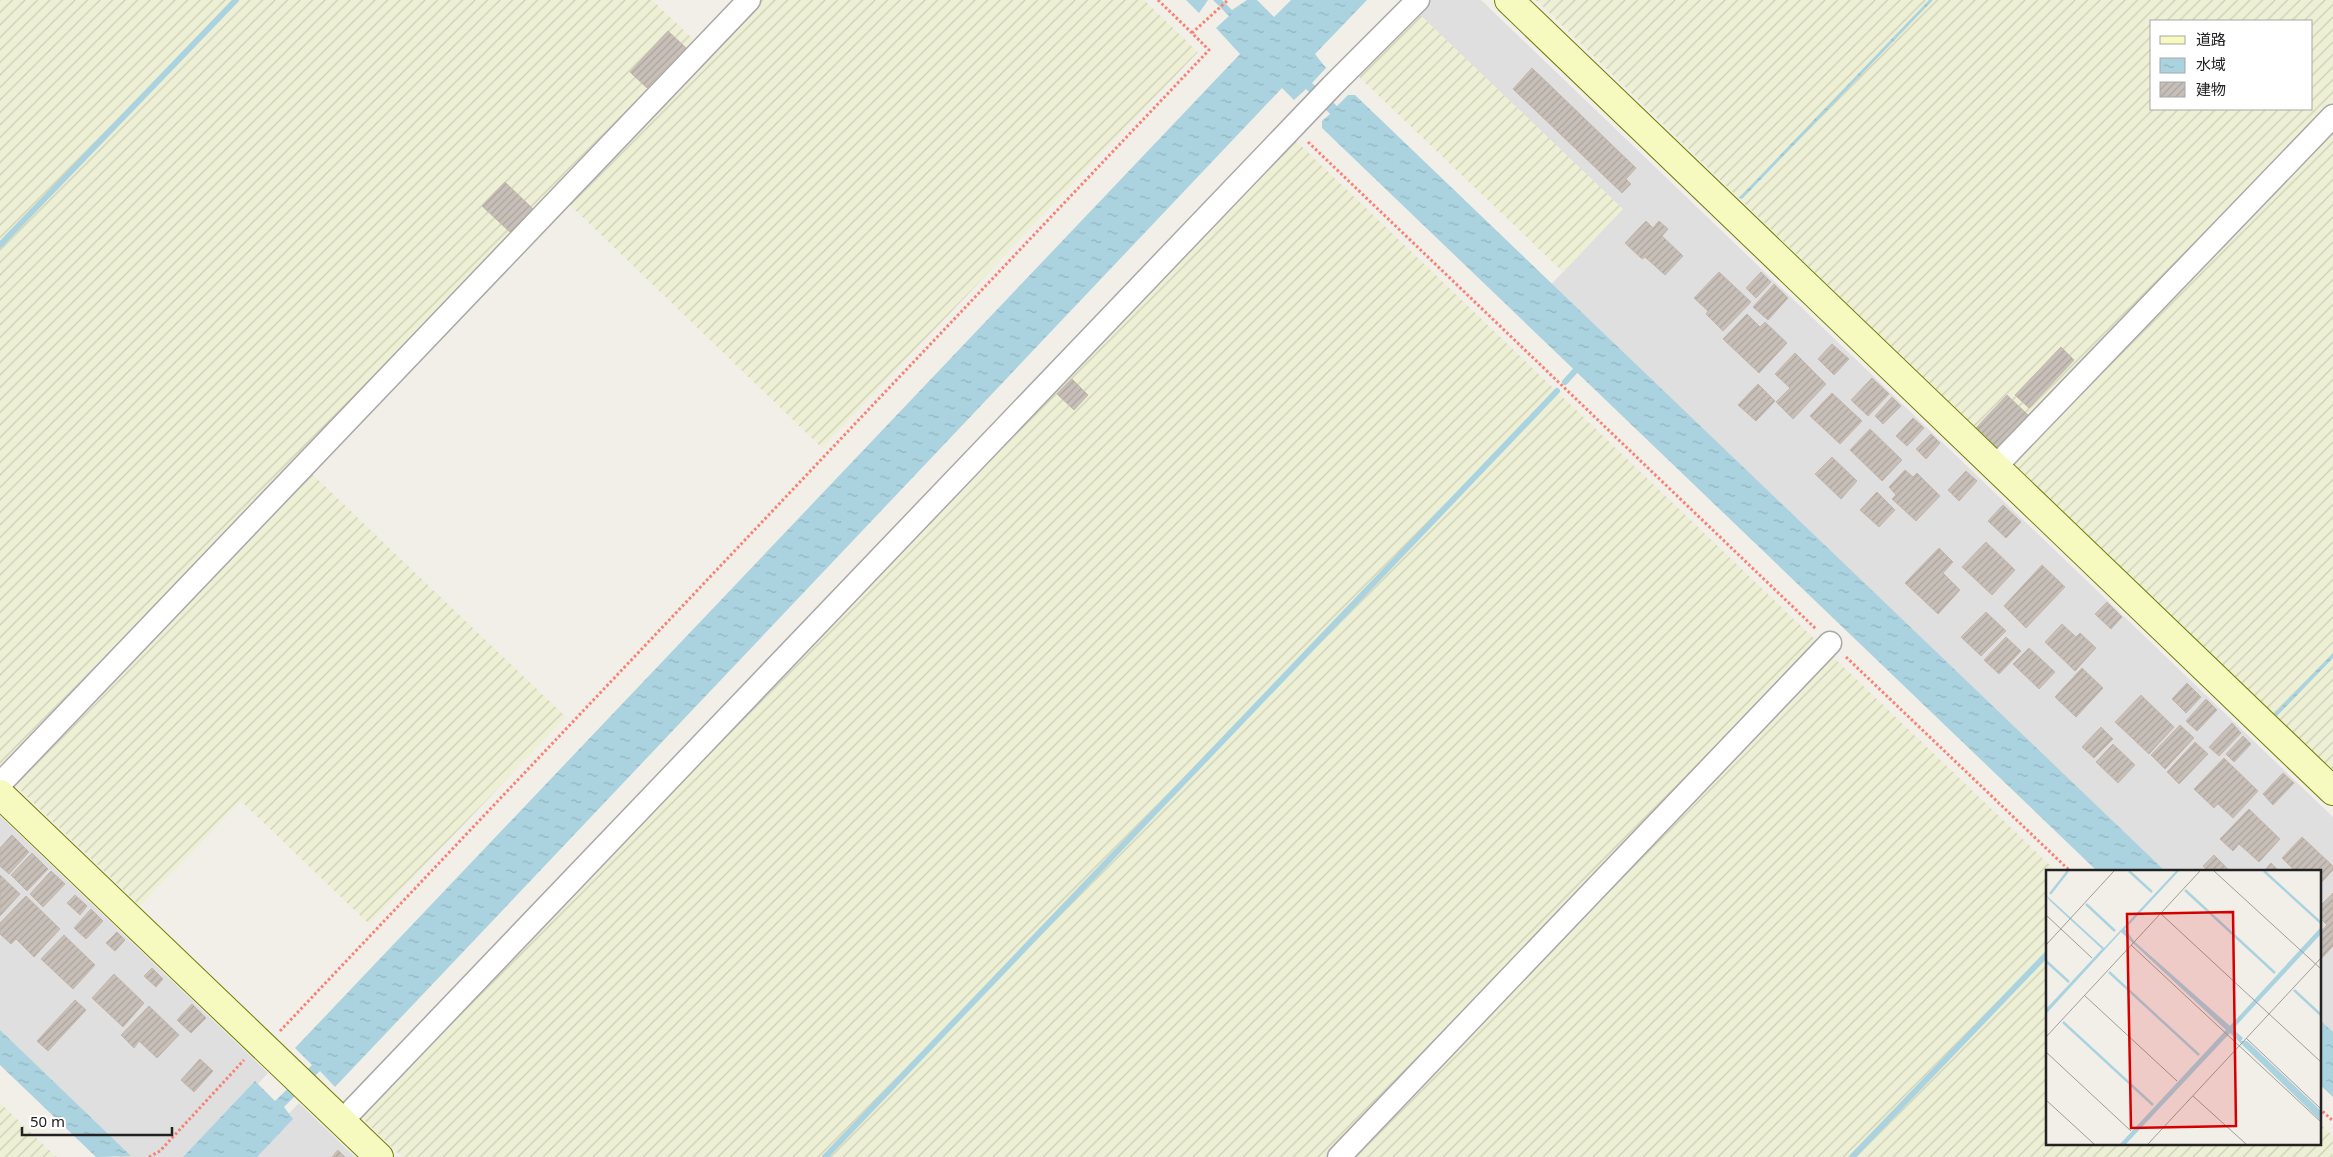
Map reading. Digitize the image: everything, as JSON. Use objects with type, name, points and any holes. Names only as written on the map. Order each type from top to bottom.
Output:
[{"type":"street","points":[[0,784],[749,0]]},
{"type":"street","points":[[342,1121],[1332,86],[1418,0]]},
{"type":"street","points":[[1509,0],[2333,791]]},
{"type":"street","points":[[1996,467],[2333,116]]},
{"type":"street","points":[[1339,1157],[1830,643]]},
{"type":"street","points":[[0,794],[379,1157]]},
{"type":"path","points":[[149,1157],[160,1151],[250,1055],[264,1047],[1210,50],[1158,0]]},
{"type":"path","points":[[1192,33],[1228,0]]},
{"type":"path","points":[[1293,128],[2069,870]]},
{"type":"path","points":[[2320,1109],[2333,1121]]},
{"type":"shaded area","points":[[1428,0],[1481,0],[2333,817],[2333,1049],[2320,1037],[2320,870],[2146,870],[1544,292],[1622,209],[1417,12]]},
{"type":"shaded area","points":[[0,816],[268,1073],[189,1157],[118,1157],[0,1044]]},
{"type":"shaded area","points":[[299,1103],[355,1157],[247,1157]]},
{"type":"green space","points":[[0,0],[652,0],[699,45],[0,765]]},
{"type":"green space","points":[[762,0],[1144,0],[1198,52],[822,448],[567,202]]},
{"type":"green space","points":[[1536,0],[2333,0],[2333,103],[1998,451]]},
{"type":"green space","points":[[1417,12],[1623,209],[1563,272],[1357,75]]},
{"type":"green space","points":[[2333,128],[2333,776],[2008,466]]},
{"type":"green space","points":[[1294,139],[2055,870],[2046,870],[2046,1144],[2320,1144],[2320,1124],[2333,1136],[2333,1157],[402,1157],[362,1118]]},
{"type":"green space","points":[[310,472],[566,717],[369,924],[241,801],[140,906],[14,784]]},
{"type":"green space","points":[[0,1103],[48,1149],[57,1157],[0,1157]]},
{"type":"water","points":[[1186,0],[1208,0],[1199,13]]},
{"type":"water","points":[[1213,0],[1222,0],[1232,10],[1247,0],[1257,0],[1274,17],[1291,0],[1367,0],[1315,54],[1326,68],[1312,83],[1337,106],[1348,95],[1355,95],[2164,870],[2096,870],[1322,128],[1322,121],[1330,114],[1306,89],[1294,100],[1282,88],[335,1087],[320,1071],[284,1107],[293,1119],[257,1157],[183,1157],[255,1081],[275,1101],[312,1065],[295,1048],[1240,54],[1216,28],[1229,16]]},
{"type":"water","points":[[1929,0],[1933,0],[1742,199],[1739,198]]},
{"type":"water","points":[[2333,653],[2333,658],[2277,716],[2274,714]]},
{"type":"water","points":[[2320,1020],[2333,1032],[2333,1097],[2320,1085]]},
{"type":"water","points":[[0,1030],[131,1156],[96,1157],[0,1065]]},
{"type":"building","points":[[668,31],[686,48],[647,88],[630,72]]},
{"type":"building","points":[[1532,68],[1636,168],[1626,179],[1631,184],[1622,193],[1513,89]]},
{"type":"building","points":[[505,182],[533,209],[511,233],[482,206]]},
{"type":"building","points":[[1646,221],[1653,228],[1659,221],[1668,229],[1662,236],[1683,256],[1665,275],[1645,257],[1642,259],[1625,243]]},
{"type":"building","points":[[1719,272],[1751,302],[1723,331],[1706,314],[1708,311],[1694,298]]},
{"type":"building","points":[[1761,272],[1771,282],[1756,298],[1746,288]]},
{"type":"building","points":[[1774,284],[1788,298],[1768,320],[1753,307]]},
{"type":"building","points":[[1747,314],[1760,327],[1765,322],[1787,343],[1759,373],[1723,339]]},
{"type":"building","points":[[1832,344],[1849,359],[1834,375],[1818,359]]},
{"type":"building","points":[[2061,347],[2074,360],[2029,408],[2015,395]]},
{"type":"building","points":[[1795,353],[1826,384],[1793,419],[1776,402],[1790,388],[1775,374]]},
{"type":"building","points":[[1872,378],[1889,394],[1868,416],[1851,400]]},
{"type":"building","points":[[1072,379],[1088,395],[1074,410],[1057,394]]},
{"type":"building","points":[[1758,384],[1775,401],[1756,421],[1738,405]]},
{"type":"building","points":[[1832,393],[1862,421],[1840,444],[1810,416]]},
{"type":"building","points":[[2007,395],[2028,415],[1997,448],[1976,428]]},
{"type":"building","points":[[1892,397],[1901,406],[1883,424],[1875,416]]},
{"type":"building","points":[[1913,418],[1924,428],[1907,446],[1896,436]]},
{"type":"building","points":[[1870,429],[1902,460],[1882,481],[1850,450]]},
{"type":"building","points":[[1931,434],[1940,443],[1926,459],[1916,449]]},
{"type":"building","points":[[1832,457],[1857,481],[1841,499],[1815,474]]},
{"type":"building","points":[[1905,470],[1913,477],[1917,473],[1940,496],[1916,521],[1892,499],[1896,495],[1889,487]]},
{"type":"building","points":[[1966,471],[1977,481],[1959,501],[1948,490]]},
{"type":"building","points":[[1877,492],[1895,510],[1879,527],[1860,510]]},
{"type":"building","points":[[2003,505],[2021,522],[2006,538],[1988,521]]},
{"type":"building","points":[[1986,542],[2015,570],[1992,595],[1962,567]]},
{"type":"building","points":[[1939,548],[1953,562],[1943,573],[1960,590],[1938,614],[1905,583]]},
{"type":"building","points":[[2042,565],[2065,587],[2026,628],[2004,606]]},
{"type":"building","points":[[2107,602],[2122,617],[2111,629],[2095,614]]},
{"type":"building","points":[[1986,612],[2006,631],[1981,656],[1961,637]]},
{"type":"building","points":[[2062,624],[2076,637],[2080,633],[2096,648],[2075,671],[2045,642]]},
{"type":"building","points":[[2006,637],[2021,651],[1999,674],[1984,660]]},
{"type":"building","points":[[2029,648],[2055,672],[2039,689],[2013,664]]},
{"type":"building","points":[[2082,668],[2103,688],[2076,717],[2055,697]]},
{"type":"building","points":[[2187,683],[2201,697],[2186,713],[2172,699]]},
{"type":"building","points":[[2141,695],[2174,727],[2149,754],[2115,722]]},
{"type":"building","points":[[2206,699],[2217,710],[2197,731],[2186,721]]},
{"type":"building","points":[[2232,723],[2241,733],[2219,756],[2209,747]]},
{"type":"building","points":[[2180,725],[2194,738],[2165,769],[2151,755]]},
{"type":"building","points":[[2101,727],[2113,739],[2094,758],[2082,747]]},
{"type":"building","points":[[2243,736],[2251,744],[2234,762],[2226,754]]},
{"type":"building","points":[[2195,742],[2208,754],[2179,784],[2167,772]]},
{"type":"building","points":[[2113,744],[2135,765],[2118,783],[2096,762]]},
{"type":"building","points":[[2224,758],[2258,791],[2233,818],[2218,804],[2214,808],[2194,789]]},
{"type":"building","points":[[2283,773],[2294,783],[2273,805],[2263,794]]},
{"type":"building","points":[[2249,809],[2280,839],[2259,862],[2239,844],[2233,851],[2220,839]]},
{"type":"building","points":[[12,835],[29,852],[9,874],[0,866],[0,848]]},
{"type":"building","points":[[2302,837],[2333,866],[2333,870],[2320,884],[2320,870],[2294,870],[2282,858]]},
{"type":"building","points":[[32,853],[48,869],[27,891],[11,875]]},
{"type":"building","points":[[2214,855],[2229,870],[2207,870],[2203,866]]},
{"type":"building","points":[[2271,863],[2278,870],[2265,870]]},
{"type":"building","points":[[51,871],[65,884],[43,907],[30,894]]},
{"type":"building","points":[[0,875],[20,894],[0,916]]},
{"type":"building","points":[[2333,893],[2333,946],[2321,959],[2320,932],[2327,925],[2320,918],[2320,906]]},
{"type":"building","points":[[75,895],[87,906],[80,915],[67,903]]},
{"type":"building","points":[[26,896],[60,929],[34,957],[16,939],[11,944],[0,934],[0,923]]},
{"type":"building","points":[[91,909],[103,921],[86,939],[74,928]]},
{"type":"building","points":[[117,932],[125,940],[115,951],[106,943]]},
{"type":"building","points":[[64,935],[95,965],[73,989],[41,959]]},
{"type":"building","points":[[152,968],[163,979],[156,987],[144,976]]},
{"type":"building","points":[[114,974],[144,1003],[123,1027],[92,998]]},
{"type":"building","points":[[75,1000],[86,1010],[48,1051],[37,1041]]},
{"type":"building","points":[[192,1004],[206,1018],[191,1033],[177,1020]]},
{"type":"building","points":[[149,1006],[179,1035],[157,1058],[139,1041],[134,1048],[121,1035]]},
{"type":"building","points":[[200,1059],[213,1071],[194,1092],[181,1080]]},
{"type":"building","points":[[338,1150],[345,1157],[332,1157]]},
{"type":"waterway","points":[[0,245],[236,0]]},
{"type":"waterway","points":[[1565,382],[1575,371]]},
{"type":"waterway","points":[[825,1157],[1557,391]]},
{"type":"waterway","points":[[1852,1157],[2046,955]]}]
